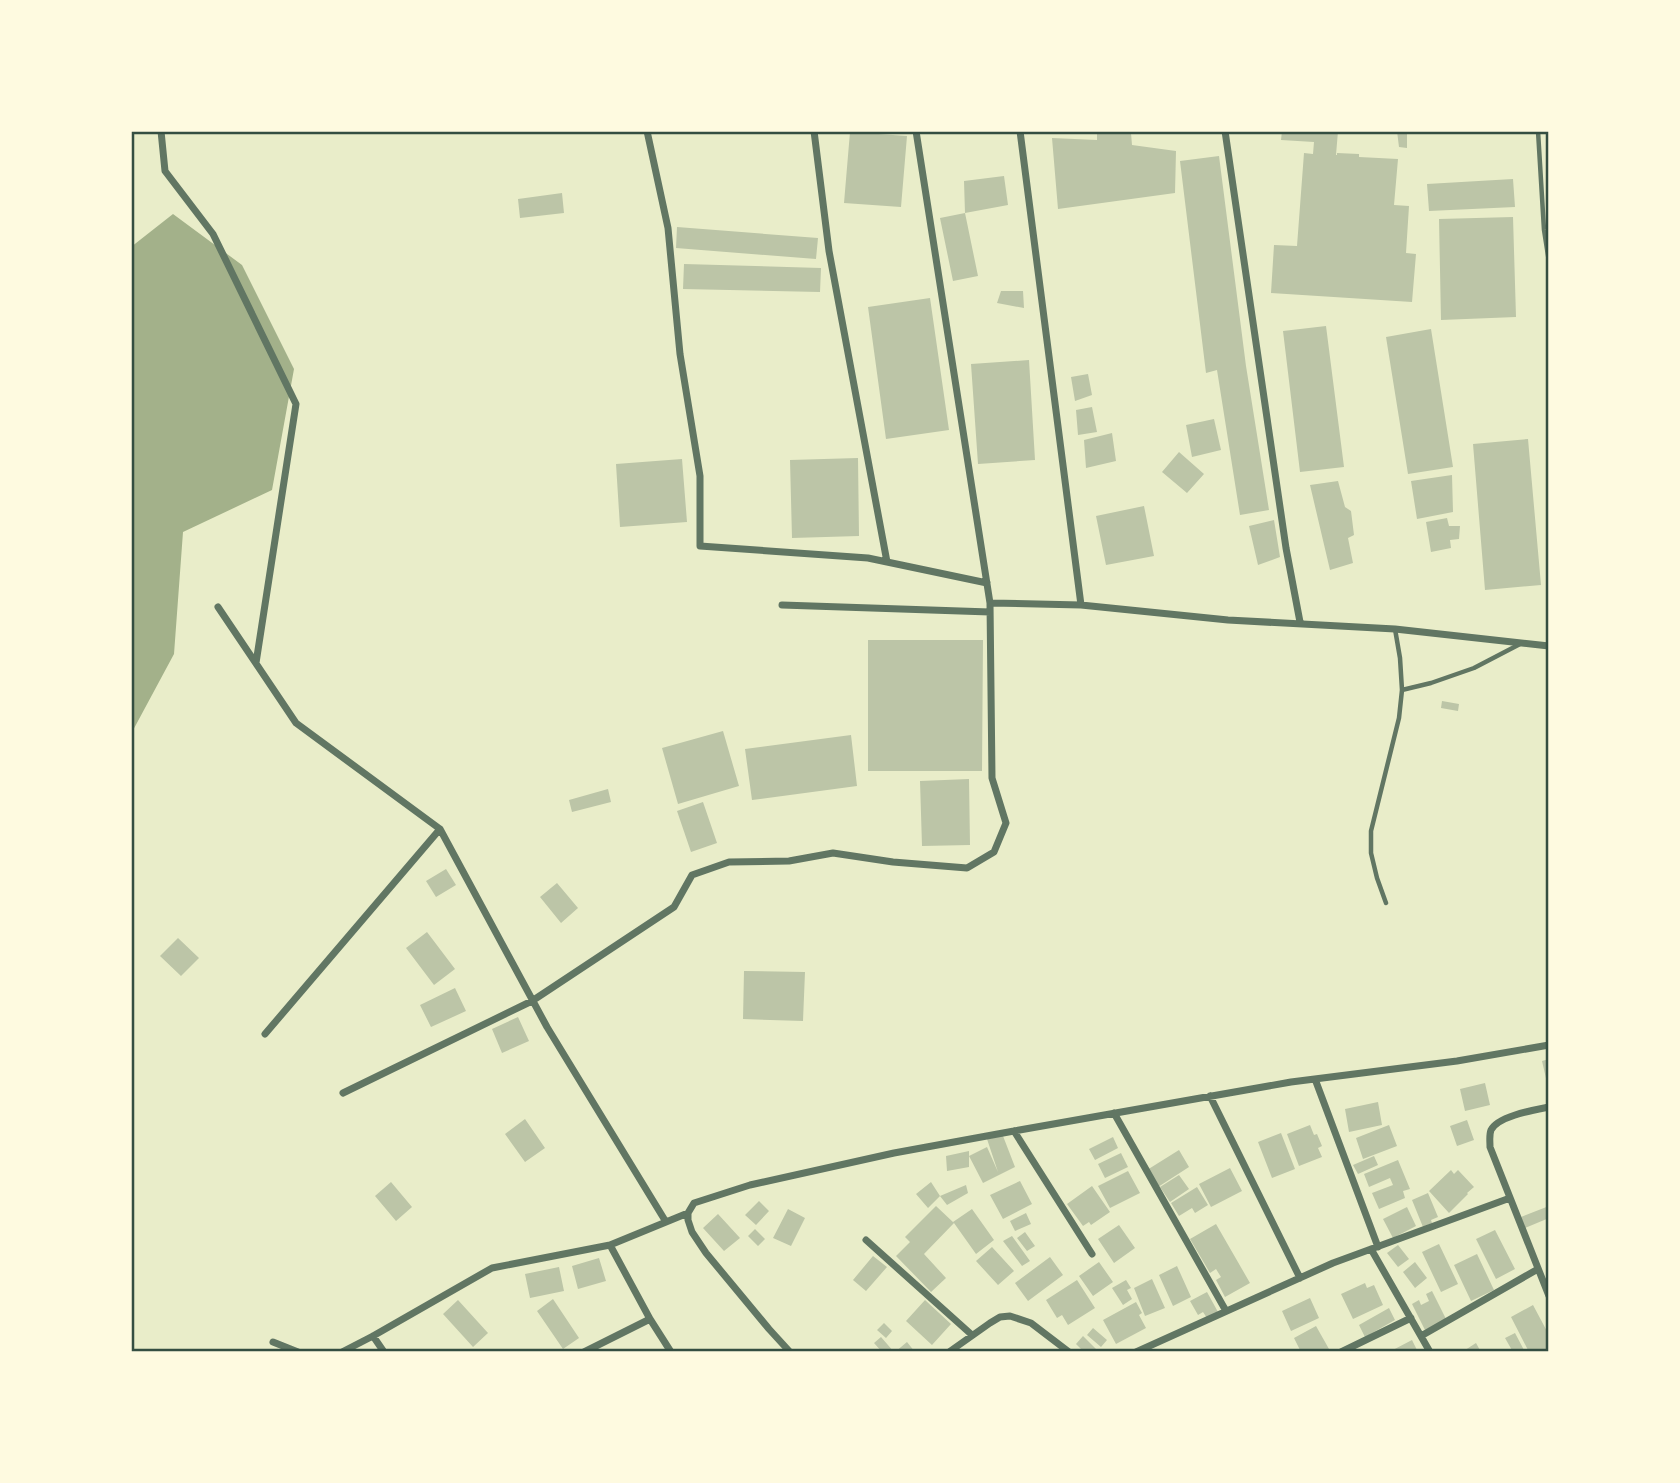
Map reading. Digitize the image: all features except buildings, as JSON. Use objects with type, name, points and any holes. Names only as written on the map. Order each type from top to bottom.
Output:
[{"type":"street","points":[[161,131],[165,171],[213,234],[296,404],[256,663]]},
{"type":"street","points":[[647,131],[668,228],[680,354],[700,476],[699,545],[868,558],[986,583]]},
{"type":"street","points":[[814,131],[829,251],[887,562]]},
{"type":"street","points":[[343,1093],[532,1000],[674,907],[692,875],[729,862],[789,862],[833,853],[893,862],[967,868],[994,852],[1006,823],[992,778],[990,603],[916,131]]},
{"type":"street","points":[[1020,131],[1081,605]]},
{"type":"street","points":[[1225,131],[1284,535],[1300,622]]},
{"type":"street","points":[[990,603],[1081,605],[1228,620],[1395,629],[1549,646]]},
{"type":"street","points":[[782,605],[990,612]]},
{"type":"street","points":[[218,607],[296,723],[440,829],[547,1027],[666,1222]]},
{"type":"street","points":[[265,1034],[440,829]]},
{"type":"street","points":[[790,1352],[706,1253],[692,1232],[688,1213],[694,1203],[750,1185],[894,1153],[1210,1096],[1315,1079],[1457,1061],[1549,1045]]},
{"type":"street","points":[[1315,1079],[1375,1248],[1430,1352]]},
{"type":"street","points":[[1210,1096],[1300,1278]]},
{"type":"street","points":[[1549,1107],[1497,1122],[1489,1133],[1490,1147],[1549,1296]]},
{"type":"street","points":[[1114,1113],[1226,1311]]},
{"type":"street","points":[[1014,1131],[1092,1254]]},
{"type":"street","points":[[1136,1352],[1333,1263],[1510,1198]]},
{"type":"street","points":[[342,1352],[492,1268],[610,1245],[688,1213]]},
{"type":"street","points":[[866,1240],[972,1335]]},
{"type":"street","points":[[610,1245],[671,1352]]},
{"type":"street","points":[[1421,1336],[1538,1269]]},
{"type":"street","points":[[949,1352],[1000,1317],[1010,1316],[1031,1323],[1069,1352]]},
{"type":"street","points":[[1341,1352],[1411,1318]]},
{"type":"street","points":[[584,1352],[650,1319]]},
{"type":"street","points":[[373,1336],[384,1352]]},
{"type":"street","points":[[273,1342],[298,1352]]},
{"type":"lane","points":[[1538,131],[1544,230],[1549,262]]},
{"type":"lane","points":[[1386,903],[1371,853],[1371,831],[1399,718],[1402,690],[1395,629]]},
{"type":"lane","points":[[1402,690],[1474,668],[1523,643]]},
{"type":"shaded area","points":[[173,214],[242,265],[294,369],[272,490],[183,532],[174,654],[131,734],[131,247]]}]
